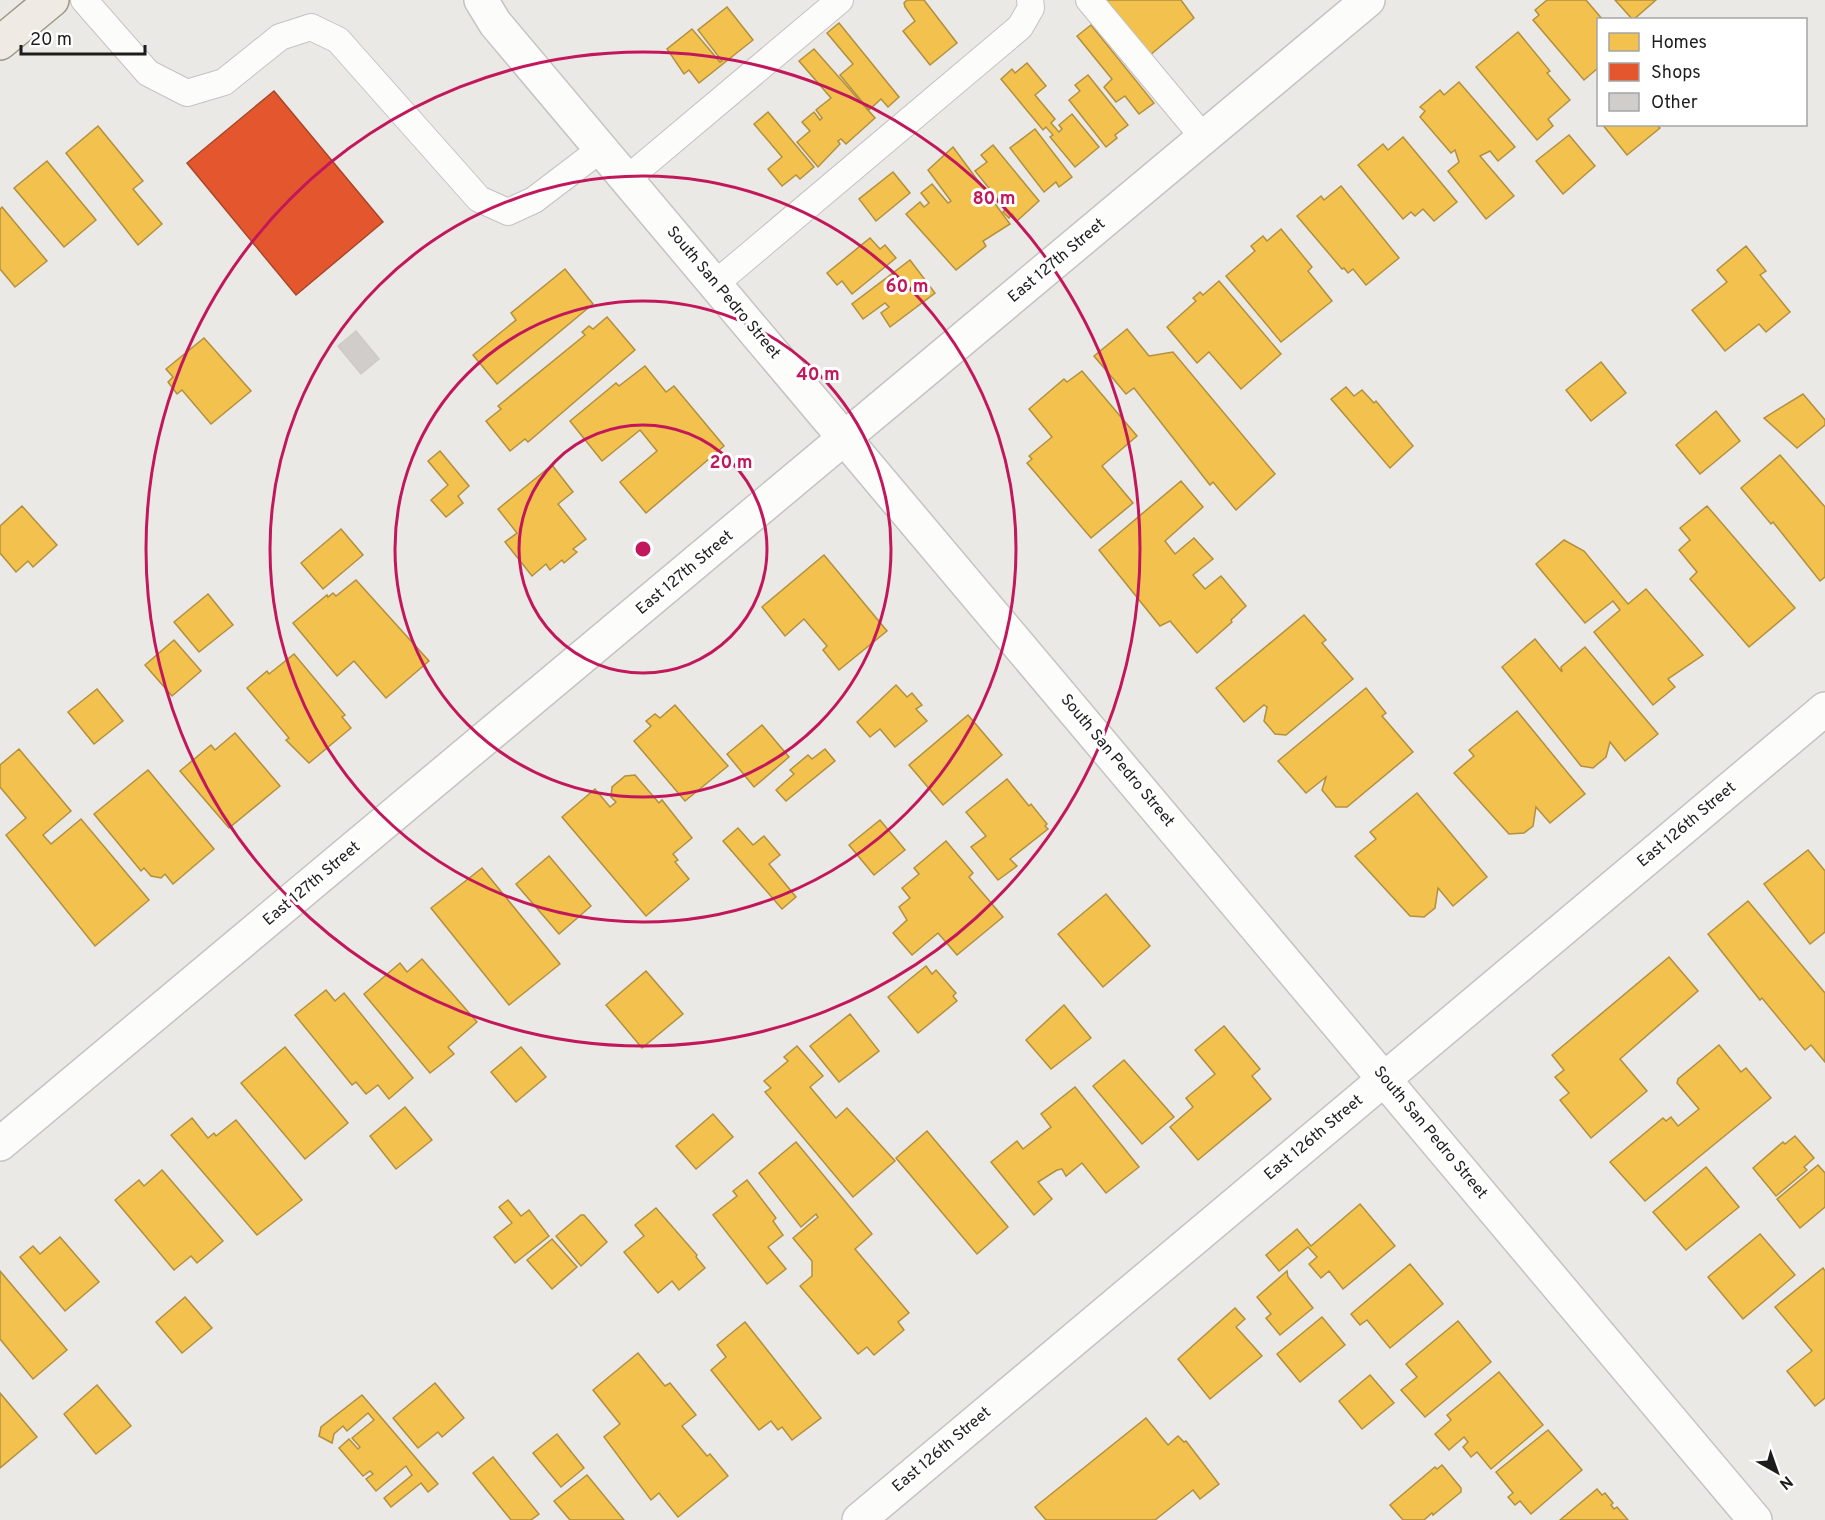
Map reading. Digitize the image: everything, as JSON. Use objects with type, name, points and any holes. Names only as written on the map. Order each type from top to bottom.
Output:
[{"type":"main road","points":[[0,43],[52,0]]},
{"type":"street","name":"South San Pedro Street","points":[[481,0],[495,23],[1755,1520]]},
{"type":"street","name":"East 127th Street","points":[[0,1144],[846,439],[1368,0]]},
{"type":"street","name":"East 126th Street","points":[[859,1520],[1825,709]]},
{"type":"lane","points":[[84,0],[148,73],[187,93],[224,82],[280,37],[311,27],[338,40],[479,199],[508,213],[534,200],[601,149]]},
{"type":"lane","points":[[627,179],[840,0]]},
{"type":"lane","points":[[715,284],[1020,27],[1031,8],[1030,0]]},
{"type":"lane","points":[[1089,0],[1204,138]]},
{"type":"building: Homes","points":[[907,0],[924,0],[957,43],[930,65],[903,31],[915,21],[905,7],[904,3]]},
{"type":"building: Homes","points":[[1099,0],[1181,0],[1194,18],[1149,56]]},
{"type":"building: Homes","points":[[1547,0],[1586,0],[1601,18],[1597,18],[1597,69],[1584,80],[1533,20],[1539,15],[1535,10]]},
{"type":"building: Homes","points":[[1615,0],[1656,0],[1635,18],[1631,18]]},
{"type":"building: Homes","points":[[727,7],[753,40],[699,83],[689,70],[684,74],[667,49],[692,29],[720,62],[722,61],[698,30]]},
{"type":"building: Homes","points":[[839,23],[899,97],[888,107],[881,99],[869,110],[840,75],[853,64],[827,33]]},
{"type":"building: Homes","points":[[1091,25],[1154,103],[1139,114],[1125,96],[1116,102],[1104,87],[1112,79],[1077,36]]},
{"type":"building: Homes","points":[[1518,32],[1550,71],[1547,73],[1570,100],[1548,119],[1553,126],[1537,140],[1476,67]]},
{"type":"building: Homes","points":[[814,49],[875,118],[846,144],[841,139],[838,141],[840,144],[818,167],[797,142],[810,131],[802,122],[814,112],[820,120],[822,118],[816,110],[831,98],[799,61]]},
{"type":"building: Homes","points":[[1027,63],[1046,86],[1035,95],[1055,119],[1051,123],[1059,132],[1062,129],[1059,125],[1072,114],[1099,147],[1075,167],[1050,137],[1053,135],[1046,127],[1043,130],[1001,79],[1012,69],[1015,73]]},
{"type":"building: Homes","points":[[1088,75],[1128,125],[1115,135],[1117,138],[1106,147],[1069,100],[1080,91],[1075,85]]},
{"type":"building: Homes","points":[[1459,82],[1515,147],[1498,161],[1490,151],[1480,156],[1514,196],[1486,219],[1448,171],[1459,162],[1455,150],[1451,153],[1420,117],[1425,111],[1420,107],[1440,90],[1444,95]]},
{"type":"building: Homes","points":[[768,112],[814,167],[800,179],[796,175],[782,186],[768,169],[782,157],[754,124]]},
{"type":"building: Homes","points":[[98,126],[143,181],[133,189],[162,224],[138,245],[66,153]]},
{"type":"building: Homes","points":[[1604,126],[1658,126],[1660,128],[1627,155]]},
{"type":"building: Homes","points":[[1035,129],[1072,177],[1059,187],[1056,182],[1044,192],[1010,148]]},
{"type":"building: Homes","points":[[1569,135],[1595,166],[1563,194],[1536,161]]},
{"type":"building: Homes","points":[[1403,137],[1457,202],[1434,221],[1423,209],[1415,216],[1411,212],[1403,219],[1358,165],[1383,144],[1388,150]]},
{"type":"building: Homes","points":[[993,145],[1039,201],[1017,221],[1012,214],[1009,218],[1003,212],[1006,209],[975,171],[987,162],[981,155]]},
{"type":"building: Homes","points":[[953,147],[1010,224],[983,241],[986,246],[956,270],[906,214],[920,202],[924,207],[929,203],[921,193],[932,184],[948,203],[951,201],[928,170]]},
{"type":"building: Homes","points":[[47,161],[96,220],[64,247],[14,188]]},
{"type":"building: Homes","points":[[893,172],[910,193],[876,221],[859,199]]},
{"type":"building: Homes","points":[[1341,186],[1399,258],[1366,285],[1353,269],[1348,273],[1344,268],[1342,269],[1297,216],[1321,196],[1324,200]]},
{"type":"building: Homes","points":[[2,207],[47,261],[15,287],[0,269],[0,209]]},
{"type":"building: Homes","points":[[1281,229],[1312,267],[1308,271],[1332,301],[1281,342],[1226,276],[1255,251],[1251,246],[1263,236],[1267,241]]},
{"type":"building: Homes","points":[[870,238],[880,249],[885,245],[896,258],[852,294],[842,281],[837,285],[827,273]]},
{"type":"building: Homes","points":[[1746,246],[1766,271],[1760,275],[1790,312],[1766,332],[1759,324],[1725,351],[1692,310],[1727,282],[1717,270]]},
{"type":"building: Homes","points":[[910,260],[935,293],[890,327],[881,313],[889,307],[885,303],[863,319],[852,304]]},
{"type":"building: Homes","points":[[565,269],[593,304],[497,384],[473,355],[516,320],[511,313]]},
{"type":"building: Homes","points":[[1219,281],[1281,354],[1241,389],[1209,352],[1197,363],[1167,327],[1196,301],[1193,298],[1200,292],[1203,295]]},
{"type":"building: Homes","points":[[607,317],[635,350],[528,442],[525,439],[510,451],[486,421],[501,409],[498,406],[585,335],[582,332],[589,326],[593,329]]},
{"type":"building: Homes","points":[[1127,329],[1149,356],[1173,352],[1275,474],[1236,510],[1213,482],[1210,485],[1134,388],[1126,394],[1094,356]]},
{"type":"building: Homes","points":[[204,338],[251,391],[211,424],[182,390],[177,394],[168,382],[173,377],[166,369]]},
{"type":"building: Homes","points":[[1601,362],[1626,393],[1591,421],[1566,390]]},
{"type":"building: Homes","points":[[645,366],[666,392],[674,386],[724,446],[646,513],[620,482],[657,451],[640,430],[602,461],[570,421],[616,383],[619,386]]},
{"type":"building: Homes","points":[[1082,371],[1137,436],[1102,466],[1133,503],[1091,538],[1027,463],[1032,459],[1029,456],[1052,437],[1029,409],[1064,379],[1067,382]]},
{"type":"building: Homes","points":[[1346,387],[1354,396],[1362,390],[1374,403],[1376,401],[1413,446],[1390,468],[1331,399]]},
{"type":"building: Homes","points":[[1803,394],[1825,420],[1825,425],[1797,448],[1764,418]]},
{"type":"building: Homes","points":[[1716,411],[1740,441],[1700,474],[1676,445]]},
{"type":"building: Homes","points":[[440,451],[469,486],[458,496],[463,503],[446,517],[431,500],[448,485],[428,461]]},
{"type":"building: Homes","points":[[1780,455],[1825,507],[1825,577],[1820,581],[1773,522],[1771,524],[1741,488]]},
{"type":"building: Homes","points":[[552,465],[573,492],[558,504],[586,539],[573,549],[577,552],[564,563],[562,560],[550,570],[546,564],[532,576],[505,542],[517,533],[498,509]]},
{"type":"building: Homes","points":[[1181,481],[1203,507],[1165,541],[1175,554],[1194,538],[1213,559],[1193,575],[1205,589],[1221,576],[1246,606],[1231,620],[1232,622],[1197,653],[1170,621],[1160,626],[1099,550]]},
{"type":"building: Homes","points":[[22,506],[57,545],[33,567],[28,561],[16,572],[0,553],[0,526]]},
{"type":"building: Homes","points":[[1707,506],[1795,608],[1749,647],[1690,579],[1697,572],[1679,550],[1690,540],[1680,528]]},
{"type":"building: Homes","points":[[341,529],[363,555],[323,589],[301,563]]},
{"type":"building: Homes","points":[[1564,540],[1584,551],[1628,604],[1646,589],[1703,655],[1668,679],[1675,687],[1653,705],[1594,632],[1620,610],[1613,601],[1585,623],[1536,564]]},
{"type":"building: Homes","points":[[824,555],[887,631],[839,670],[823,650],[827,646],[804,619],[785,636],[762,607]]},
{"type":"building: Homes","points":[[356,580],[429,661],[386,698],[354,661],[337,676],[293,623],[327,595],[328,597],[333,593],[336,596]]},
{"type":"building: Homes","points":[[208,594],[233,625],[199,652],[174,622]]},
{"type":"building: Homes","points":[[1304,615],[1326,640],[1322,643],[1353,679],[1286,735],[1275,734],[1264,721],[1267,707],[1264,705],[1244,722],[1216,688]]},
{"type":"building: Homes","points":[[1535,639],[1562,672],[1561,667],[1585,647],[1658,734],[1625,761],[1610,742],[1606,757],[1593,768],[1581,766],[1502,667]]},
{"type":"building: Homes","points":[[174,640],[201,671],[172,696],[145,665]]},
{"type":"building: Homes","points":[[294,654],[345,715],[342,717],[351,728],[309,763],[286,740],[289,738],[247,688],[267,671],[269,674]]},
{"type":"building: Homes","points":[[896,685],[907,697],[912,693],[922,705],[916,709],[927,721],[895,747],[880,729],[870,737],[857,722]]},
{"type":"building: Homes","points":[[1366,688],[1386,713],[1382,716],[1413,752],[1347,807],[1336,807],[1322,790],[1326,777],[1306,793],[1278,761]]},
{"type":"building: Homes","points":[[97,689],[123,721],[94,744],[68,712]]},
{"type":"building: Homes","points":[[675,705],[728,766],[685,801],[634,741],[651,726],[646,721],[655,714],[660,718]]},
{"type":"building: Homes","points":[[1517,711],[1585,794],[1550,823],[1536,807],[1533,826],[1524,833],[1509,834],[1454,773],[1474,756],[1469,750]]},
{"type":"building: Homes","points":[[968,715],[1002,755],[943,805],[909,765]]},
{"type":"building: Homes","points":[[762,725],[789,757],[754,787],[727,754]]},
{"type":"building: Homes","points":[[235,733],[280,786],[229,828],[180,771],[211,745],[215,750]]},
{"type":"building: Homes","points":[[19,749],[71,811],[43,835],[51,844],[81,819],[149,900],[95,946],[6,835],[26,818],[0,787],[0,765]]},
{"type":"building: Homes","points":[[825,749],[835,761],[786,801],[776,790],[794,774],[790,770],[808,755],[812,759]]},
{"type":"building: Homes","points":[[148,770],[214,849],[173,884],[165,874],[161,878],[151,876],[144,868],[141,871],[94,814]]},
{"type":"building: Homes","points":[[635,775],[659,803],[662,800],[692,838],[673,854],[678,860],[675,862],[689,879],[646,916],[562,817],[595,789],[610,807],[616,802],[611,797],[612,787],[625,776]]},
{"type":"building: Homes","points":[[1007,779],[1029,806],[1031,804],[1047,824],[1045,826],[1048,829],[1010,859],[1017,866],[998,880],[971,847],[986,836],[966,812]]},
{"type":"building: Homes","points":[[1417,793],[1487,877],[1453,906],[1438,888],[1435,908],[1424,917],[1410,916],[1355,856],[1376,839],[1370,832]]},
{"type":"building: Homes","points":[[880,820],[905,850],[874,875],[849,845]]},
{"type":"building: Homes","points":[[738,828],[753,845],[764,836],[780,855],[769,864],[796,897],[782,909],[723,841]]},
{"type":"building: Homes","points":[[946,841],[973,873],[969,877],[1003,917],[957,955],[938,933],[912,955],[893,933],[907,920],[899,907],[910,898],[902,888],[919,874],[914,868]]},
{"type":"building: Homes","points":[[1808,850],[1825,871],[1825,932],[1810,944],[1764,884]]},
{"type":"building: Homes","points":[[549,856],[591,906],[559,934],[516,884]]},
{"type":"building: Homes","points":[[482,868],[560,964],[509,1005],[431,908]]},
{"type":"building: Homes","points":[[1106,894],[1150,946],[1103,987],[1058,934]]},
{"type":"building: Homes","points":[[1748,901],[1825,993],[1825,1062],[1811,1045],[1805,1050],[1762,998],[1760,1000],[1708,934]]},
{"type":"building: Homes","points":[[1669,957],[1698,991],[1620,1059],[1647,1091],[1591,1138],[1560,1100],[1569,1093],[1555,1077],[1564,1070],[1552,1055]]},
{"type":"building: Homes","points":[[422,959],[477,1022],[448,1047],[454,1054],[430,1073],[364,994],[400,963],[407,972]]},
{"type":"building: Homes","points":[[926,966],[932,974],[936,970],[956,993],[953,996],[957,1001],[918,1033],[888,997]]},
{"type":"building: Homes","points":[[646,971],[683,1014],[642,1048],[606,1005]]},
{"type":"building: Homes","points":[[326,990],[335,1001],[344,993],[413,1078],[389,1099],[378,1085],[366,1094],[356,1082],[352,1085],[295,1015]]},
{"type":"building: Homes","points":[[1064,1005],[1091,1038],[1051,1069],[1026,1040]]},
{"type":"building: Homes","points":[[850,1014],[879,1051],[839,1082],[810,1046]]},
{"type":"building: Homes","points":[[1224,1026],[1260,1069],[1252,1076],[1271,1099],[1198,1160],[1170,1127],[1193,1107],[1186,1098],[1215,1074],[1195,1050]]},
{"type":"building: Homes","points":[[1719,1045],[1741,1072],[1746,1068],[1771,1098],[1645,1201],[1610,1162],[1663,1118],[1666,1121],[1671,1117],[1678,1126],[1699,1109],[1677,1083],[1678,1079]]},
{"type":"building: Homes","points":[[797,1046],[823,1076],[810,1087],[836,1118],[847,1108],[895,1161],[853,1197],[765,1092],[771,1088],[764,1081],[788,1061],[784,1057]]},
{"type":"building: Homes","points":[[285,1047],[348,1123],[305,1159],[241,1083]]},
{"type":"building: Homes","points":[[521,1047],[546,1077],[516,1102],[491,1072]]},
{"type":"building: Homes","points":[[1124,1060],[1174,1117],[1142,1144],[1093,1086]]},
{"type":"building: Homes","points":[[1075,1087],[1139,1167],[1106,1193],[1082,1163],[1066,1176],[1062,1169],[1057,1170],[1038,1182],[1052,1199],[1034,1215],[991,1162],[1017,1141],[1023,1149],[1051,1127],[1041,1114]]},
{"type":"building: Homes","points":[[405,1107],[432,1140],[396,1169],[370,1136]]},
{"type":"building: Homes","points":[[713,1114],[733,1137],[696,1169],[676,1146]]},
{"type":"building: Homes","points":[[192,1118],[208,1138],[214,1133],[216,1136],[236,1120],[302,1200],[257,1235],[171,1135]]},
{"type":"building: Homes","points":[[927,1131],[1008,1227],[977,1254],[896,1158]]},
{"type":"building: Homes","points":[[1795,1136],[1814,1158],[1804,1167],[1807,1170],[1776,1196],[1753,1168],[1783,1142],[1785,1144]]},
{"type":"building: Homes","points":[[796,1142],[872,1234],[855,1249],[909,1313],[898,1322],[904,1330],[874,1355],[867,1347],[858,1354],[800,1286],[812,1276],[812,1261],[793,1238],[818,1217],[816,1214],[801,1227],[759,1173]]},
{"type":"building: Homes","points":[[1818,1165],[1825,1173],[1825,1207],[1800,1228],[1777,1199]]},
{"type":"building: Homes","points":[[1706,1167],[1739,1207],[1686,1250],[1653,1212]]},
{"type":"building: Homes","points":[[162,1170],[223,1241],[197,1263],[191,1256],[174,1270],[115,1200],[139,1180],[144,1186]]},
{"type":"building: Homes","points":[[747,1180],[776,1218],[773,1221],[783,1235],[768,1247],[786,1269],[767,1284],[713,1215],[737,1196],[733,1191]]},
{"type":"building: Homes","points":[[508,1200],[521,1216],[529,1210],[549,1236],[515,1263],[494,1237],[512,1223],[499,1207]]},
{"type":"building: Homes","points":[[1360,1204],[1395,1246],[1343,1289],[1329,1271],[1321,1278],[1309,1264],[1317,1257],[1308,1247],[1279,1271],[1266,1255],[1297,1229],[1311,1246]]},
{"type":"building: Homes","points":[[656,1208],[697,1255],[696,1257],[705,1268],[679,1290],[672,1281],[658,1293],[624,1252],[644,1236],[635,1225]]},
{"type":"building: Homes","points":[[581,1215],[584,1215],[607,1242],[581,1266],[556,1236]]},
{"type":"building: Homes","points":[[1760,1234],[1795,1275],[1743,1319],[1708,1277]]},
{"type":"building: Homes","points":[[60,1237],[99,1282],[65,1311],[20,1257],[33,1246],[40,1254]]},
{"type":"building: Homes","points":[[552,1239],[577,1267],[552,1289],[527,1260]]},
{"type":"building: Homes","points":[[1410,1264],[1443,1304],[1390,1348],[1367,1320],[1360,1325],[1351,1314]]},
{"type":"building: Homes","points":[[1823,1268],[1825,1271],[1825,1398],[1815,1406],[1787,1371],[1812,1351],[1775,1307]]},
{"type":"building: Homes","points":[[0,1271],[67,1350],[33,1379],[0,1339]]},
{"type":"building: Homes","points":[[1287,1271],[1288,1277],[1313,1308],[1280,1335],[1266,1318],[1271,1314],[1257,1297]]},
{"type":"building: Homes","points":[[185,1297],[212,1328],[182,1353],[156,1322]]},
{"type":"building: Homes","points":[[1235,1308],[1245,1319],[1236,1327],[1262,1356],[1210,1399],[1178,1359]]},
{"type":"building: Homes","points":[[1322,1317],[1345,1345],[1300,1382],[1277,1354]]},
{"type":"building: Homes","points":[[1458,1321],[1491,1362],[1425,1417],[1401,1390],[1417,1377],[1406,1364]]},
{"type":"building: Homes","points":[[745,1322],[821,1418],[792,1440],[782,1427],[778,1430],[771,1421],[759,1430],[711,1370],[726,1357],[717,1345]]},
{"type":"building: Homes","points":[[638,1353],[665,1386],[670,1383],[696,1415],[682,1426],[707,1456],[710,1454],[728,1476],[678,1517],[659,1493],[651,1500],[604,1437],[620,1424],[593,1390]]},
{"type":"building: Homes","points":[[1499,1372],[1543,1425],[1491,1469],[1477,1452],[1471,1457],[1463,1447],[1468,1442],[1464,1437],[1449,1450],[1435,1434],[1451,1420],[1447,1415]]},
{"type":"building: Homes","points":[[1370,1375],[1394,1403],[1362,1429],[1339,1401]]},
{"type":"building: Homes","points":[[435,1383],[464,1418],[442,1437],[438,1432],[418,1448],[393,1418]]},
{"type":"building: Homes","points":[[97,1385],[131,1426],[96,1454],[64,1414]]},
{"type":"building: Homes","points":[[0,1393],[37,1437],[0,1468]]},
{"type":"building: Homes","points":[[362,1395],[438,1484],[428,1492],[421,1483],[391,1507],[384,1498],[412,1475],[406,1466],[376,1491],[366,1479],[373,1474],[370,1471],[363,1476],[339,1448],[349,1439],[358,1449],[360,1447],[352,1438],[374,1420],[368,1413],[347,1431],[343,1426],[334,1434],[332,1443],[319,1436],[321,1427]]},
{"type":"building: Homes","points":[[1146,1418],[1168,1445],[1178,1436],[1184,1442],[1186,1441],[1219,1484],[1200,1499],[1193,1490],[1155,1520],[1046,1520],[1035,1507]]},
{"type":"building: Homes","points":[[1548,1430],[1582,1470],[1531,1514],[1520,1501],[1515,1505],[1508,1497],[1513,1493],[1496,1472]]},
{"type":"building: Homes","points":[[557,1434],[584,1468],[561,1487],[533,1453]]},
{"type":"building: Homes","points":[[493,1457],[539,1514],[531,1520],[511,1520],[473,1473]]},
{"type":"building: Homes","points":[[1442,1465],[1461,1488],[1461,1492],[1424,1520],[1403,1520],[1390,1505],[1435,1467],[1437,1469]]},
{"type":"building: Homes","points":[[587,1475],[624,1520],[570,1520],[554,1501]]},
{"type":"building: Homes","points":[[1597,1489],[1602,1495],[1605,1493],[1613,1503],[1611,1505],[1614,1509],[1617,1507],[1628,1520],[1560,1520]]},
{"type":"building: Shops","points":[[274,91],[383,222],[296,295],[187,163]]},
{"type":"building: Other","points":[[356,331],[379,359],[361,374],[338,346]]}]
